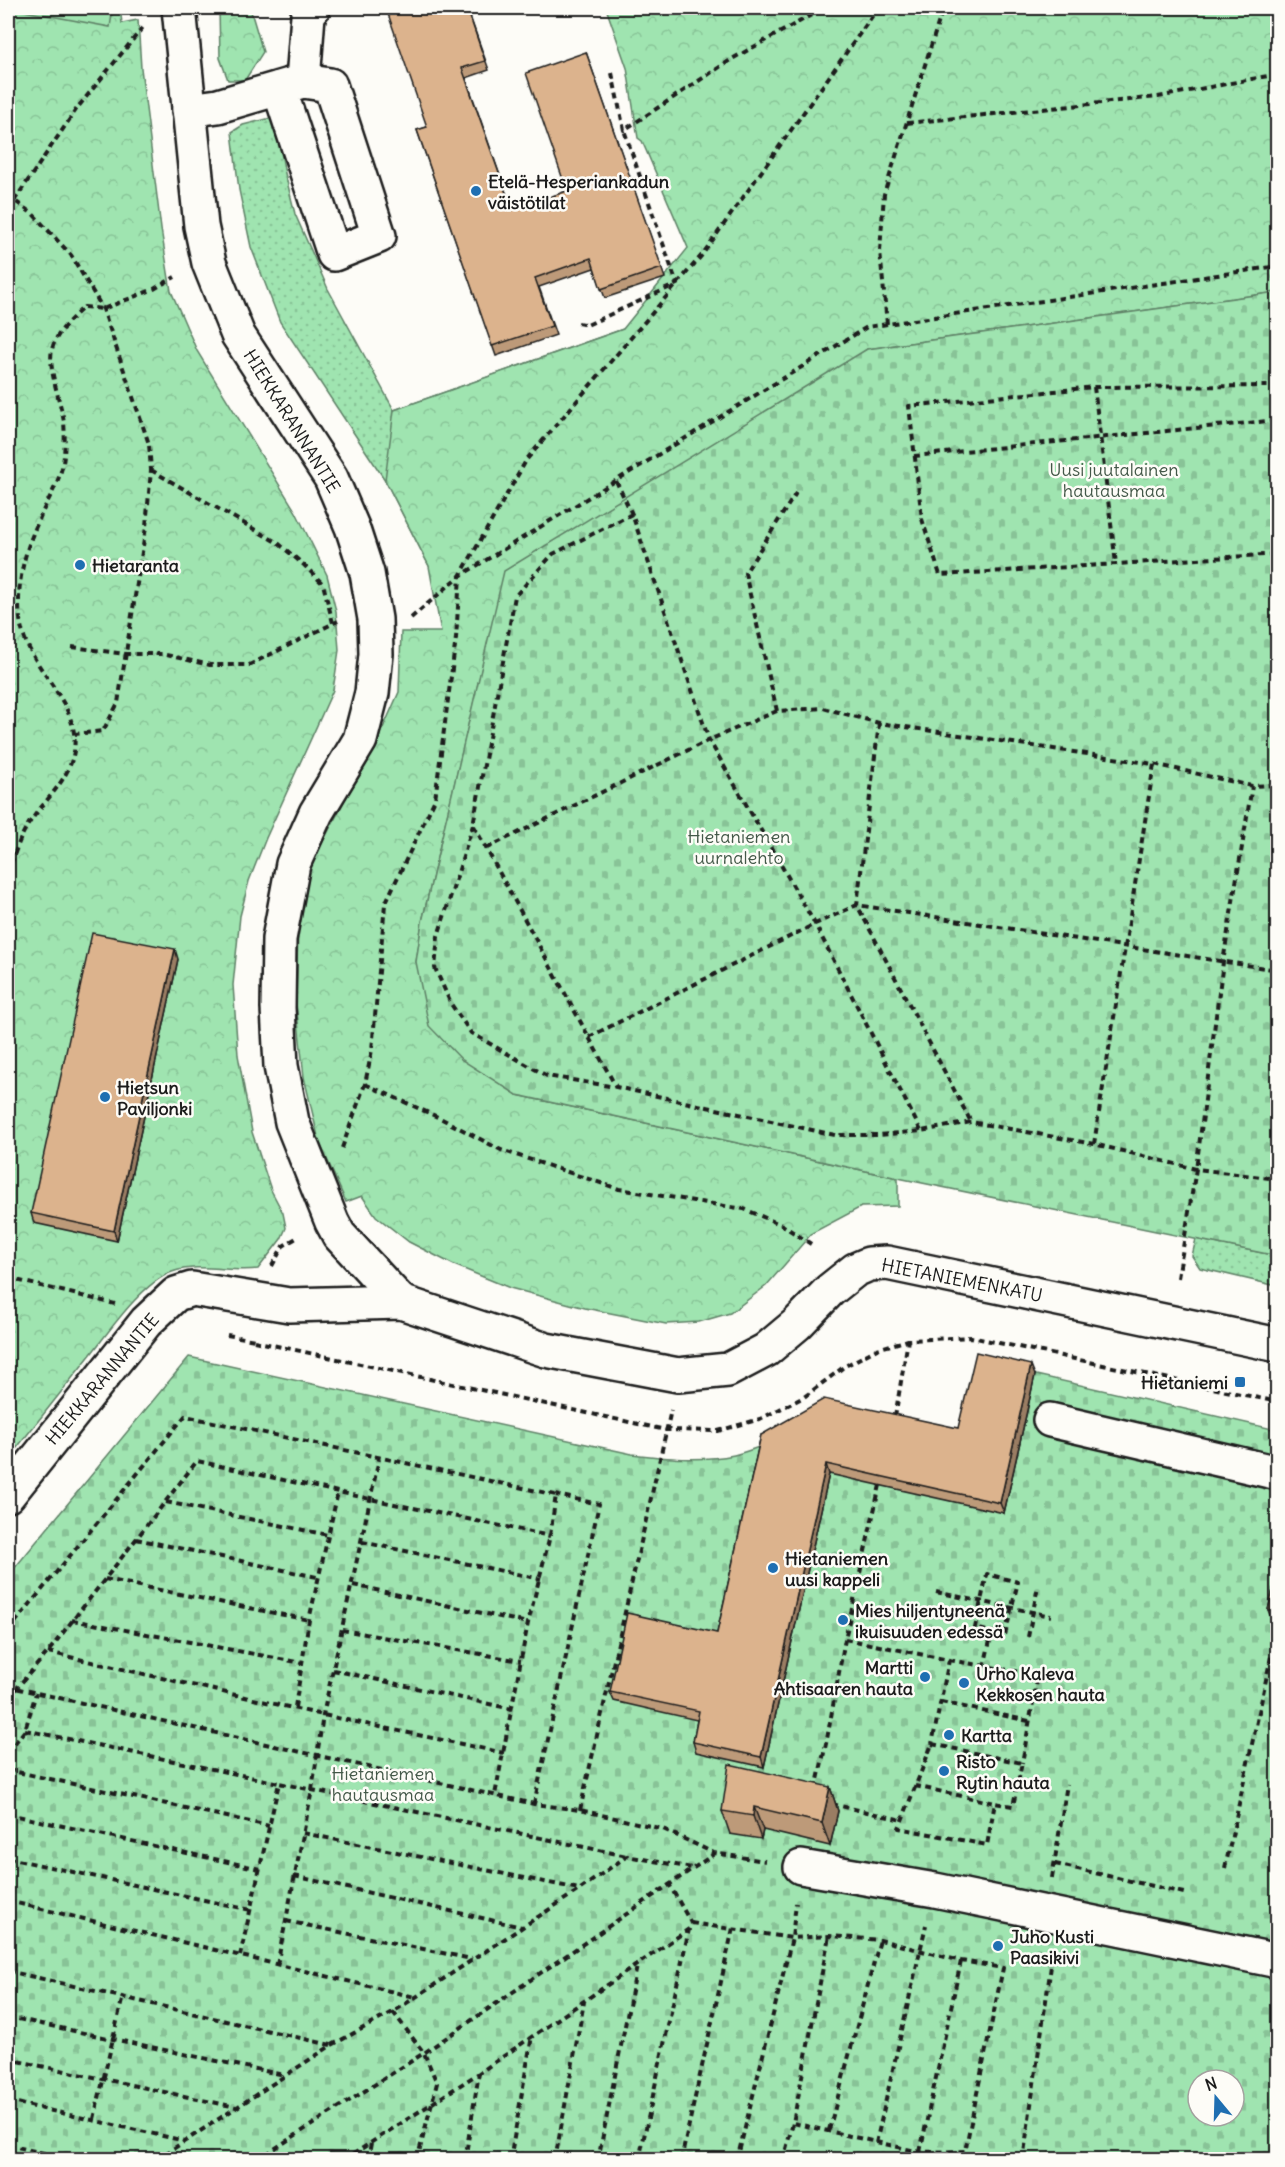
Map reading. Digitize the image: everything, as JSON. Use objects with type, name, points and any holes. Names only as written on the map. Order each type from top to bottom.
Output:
[{"type":"street","name":"HIEKKARANNANTIE","points":[[179,8],[201,226],[209,263],[238,334],[331,478],[352,527],[367,573],[375,619],[376,654],[372,693],[360,740],[316,813],[293,864],[279,939],[278,1008],[281,1066],[292,1122],[332,1222],[339,1235],[401,1302]]},
{"type":"street","points":[[189,110],[218,106],[291,84],[308,15],[313,8]]},
{"type":"street","name":"HIETANIEMENKATU","points":[[401,1302],[546,1350],[678,1375],[728,1370],[766,1350],[797,1324],[830,1290],[855,1270],[869,1264],[887,1263],[1278,1345]]},
{"type":"street","name":"HIEKKARANNANTIE","points":[[8,1495],[146,1322],[176,1294],[192,1289],[289,1305],[401,1302]]},
{"type":"street","points":[[1050,1420],[1278,1473]]},
{"type":"street","points":[[801,1867],[935,1890],[1278,1961]]},
{"type":"path","points":[[624,130],[732,59],[824,8]]},
{"type":"path","points":[[341,1153],[365,1084],[372,1050],[385,904],[435,799],[456,638],[460,576],[527,459],[702,255],[878,8]]},
{"type":"path","points":[[887,324],[880,251],[884,194],[942,8]]},
{"type":"path","points":[[14,201],[78,106],[148,22]]},
{"type":"path","points":[[612,74],[624,130],[677,284]]},
{"type":"path","points":[[907,123],[1158,97],[1278,74]]},
{"type":"path","points":[[8,196],[33,214],[71,255],[103,309],[149,444],[151,470],[146,527],[118,703],[103,731],[74,734]]},
{"type":"path","points":[[8,874],[27,827],[44,806],[68,768],[74,752],[74,734],[70,715],[24,641],[18,597],[22,572],[37,522],[53,492],[63,463],[64,425],[52,362],[52,347],[66,325],[84,307],[103,309],[154,289],[209,263]]},
{"type":"path","points":[[410,619],[460,576],[867,327],[1278,266]]},
{"type":"path","points":[[578,323],[586,325],[677,284]]},
{"type":"path","points":[[1278,386],[1094,387],[909,406],[922,519],[940,575],[1278,554]]},
{"type":"path","points":[[1094,387],[1116,564]]},
{"type":"path","points":[[914,456],[1278,420]]},
{"type":"path","points":[[151,470],[166,481],[278,543],[323,584],[333,623]]},
{"type":"path","points":[[616,481],[632,514],[709,740],[815,924],[921,1131]]},
{"type":"path","points":[[777,711],[745,573],[796,493]]},
{"type":"path","points":[[632,514],[553,554],[515,596],[473,825],[438,936],[435,968],[451,1004],[471,1033],[546,1076],[616,1087],[835,1135],[879,1135],[921,1131],[971,1122],[1094,1144],[1196,1169],[1278,1179]]},
{"type":"path","points":[[72,647],[126,654],[162,654],[210,665],[249,665],[346,618],[375,619]]},
{"type":"path","points":[[487,848],[709,740],[777,711],[823,708],[879,723],[1154,764],[1252,786],[1278,785]]},
{"type":"path","points":[[879,723],[857,905],[971,1122]]},
{"type":"path","points":[[1094,1144],[1154,764]]},
{"type":"path","points":[[1178,1278],[1196,1169],[1223,962],[1252,786]]},
{"type":"path","points":[[473,825],[616,1087]]},
{"type":"path","points":[[589,1037],[857,905],[1278,970]]},
{"type":"path","points":[[365,1084],[442,1119],[501,1150],[619,1189],[744,1209],[782,1225],[812,1244]]},
{"type":"path","points":[[8,1278],[111,1302],[146,1322]]},
{"type":"path","points":[[893,1423],[908,1340]]},
{"type":"path","points":[[1063,1357],[1278,1402]]},
{"type":"path","points":[[580,1810],[678,1375]]},
{"type":"path","points":[[8,1630],[185,1416],[599,1504],[534,1804]]},
{"type":"path","points":[[277,1965],[312,1790],[323,1714],[379,1459]]},
{"type":"path","points":[[8,1698],[48,1652],[197,1461],[550,1536]]},
{"type":"path","points":[[815,1800],[844,1639],[880,1485]]},
{"type":"path","points":[[295,1707],[317,1577],[338,1492]]},
{"type":"path","points":[[495,1795],[528,1623],[541,1579],[550,1536],[556,1495]]},
{"type":"path","points":[[166,1502],[328,1535]]},
{"type":"path","points":[[136,1539],[317,1577]]},
{"type":"path","points":[[362,1542],[541,1579]]},
{"type":"path","points":[[987,1574],[1018,1582],[1005,1635],[975,1628],[981,1602],[987,1574]]},
{"type":"path","points":[[105,1580],[309,1620]]},
{"type":"path","points":[[353,1584],[528,1623]]},
{"type":"path","points":[[1028,1637],[1038,1586]]},
{"type":"path","points":[[936,1592],[1052,1616]]},
{"type":"path","points":[[72,1620],[302,1663]]},
{"type":"path","points":[[342,1630],[521,1662]]},
{"type":"path","points":[[984,1667],[992,1632]]},
{"type":"path","points":[[844,1639],[984,1667],[1038,1675],[1013,1806],[915,1786]]},
{"type":"path","points":[[1225,1868],[1274,1643]]},
{"type":"path","points":[[48,1652],[504,1753]]},
{"type":"path","points":[[949,1660],[932,1744],[899,1828],[987,1845],[995,1803]]},
{"type":"path","points":[[333,1670],[512,1709]]},
{"type":"path","points":[[8,1684],[36,1693],[534,1804],[580,1810],[663,1829],[714,1853],[801,1867],[792,1938],[737,2160]]},
{"type":"path","points":[[8,1752],[25,1730],[36,1693]]},
{"type":"path","points":[[940,1702],[1029,1722]]},
{"type":"path","points":[[25,1730],[692,1868]]},
{"type":"path","points":[[932,1744],[1022,1763]]},
{"type":"path","points":[[8,1770],[269,1826]]},
{"type":"path","points":[[240,1956],[279,1783]]},
{"type":"path","points":[[1023,2160],[1052,1914],[1055,1864],[1067,1784]]},
{"type":"path","points":[[825,1803],[902,1820]]},
{"type":"path","points":[[8,1814],[260,1869]]},
{"type":"path","points":[[303,1833],[579,1890]]},
{"type":"path","points":[[257,2160],[424,2053],[714,1853]]},
{"type":"path","points":[[156,2160],[332,2045],[393,2012],[627,1856]]},
{"type":"path","points":[[8,1858],[251,1910]]},
{"type":"path","points":[[1055,1864],[1184,1893]]},
{"type":"path","points":[[294,1876],[523,1927]]},
{"type":"path","points":[[639,2160],[691,1923],[669,1884]]},
{"type":"path","points":[[876,2143],[935,1890]]},
{"type":"path","points":[[8,1901],[415,1997]]},
{"type":"path","points":[[286,1921],[472,1959]]},
{"type":"path","points":[[691,1923],[792,1938],[829,1936],[880,1940],[961,1961],[1003,1968],[963,2160]]},
{"type":"path","points":[[681,2160],[733,1928]]},
{"type":"path","points":[[344,2160],[479,2073],[689,1929]]},
{"type":"path","points":[[783,2160],[793,2123],[829,1936]]},
{"type":"path","points":[[829,2130],[880,1940]]},
{"type":"path","points":[[920,2152],[961,1961]]},
{"type":"path","points":[[598,2160],[637,1965]]},
{"type":"path","points":[[8,1971],[332,2045]]},
{"type":"path","points":[[94,2119],[123,1996]]},
{"type":"path","points":[[555,2160],[584,2002]]},
{"type":"path","points":[[393,2012],[424,2053],[437,2083],[417,2160]]},
{"type":"path","points":[[8,2017],[284,2075]]},
{"type":"path","points":[[510,2160],[532,2036]]},
{"type":"path","points":[[8,2059],[236,2108]]},
{"type":"path","points":[[465,2160],[479,2073]]},
{"type":"path","points":[[8,2101],[185,2140]]},
{"type":"path","points":[[793,2123],[920,2152],[965,2151]]},
{"type":"path","points":[[368,2160],[372,2142]]},
{"type":"path","points":[[8,2145],[74,2160]]},
{"type":"green space","name":"Hietaranta","points":[[8,8],[120,8],[122,23],[138,20],[141,68],[171,291],[197,351],[296,512],[327,575],[336,611],[339,650],[333,690],[249,881],[240,916],[233,985],[238,1055],[252,1132],[271,1190],[283,1213],[286,1228],[281,1239],[258,1269],[183,1269],[160,1278],[148,1287],[113,1326],[8,1459]]},
{"type":"green space","points":[[8,8],[113,8],[110,27]]},
{"type":"green space","points":[[219,8],[250,8],[263,52],[245,80],[228,80],[220,58]]},
{"type":"green space","points":[[606,8],[1277,8],[1277,292],[867,349],[490,633],[422,922],[416,962],[517,1095],[898,1178],[898,1206],[861,1207],[812,1233],[766,1286],[730,1313],[699,1322],[666,1324],[585,1308],[510,1288],[454,1265],[409,1242],[376,1216],[362,1196],[346,1202],[319,1141],[304,1077],[296,1003],[298,929],[310,866],[383,728],[399,692],[401,632],[441,632],[429,566],[385,480],[394,410],[623,329],[688,248],[642,141],[638,138],[627,68]]},
{"type":"green space","points":[[275,117],[295,214],[328,289],[394,410],[623,329],[429,566],[385,480],[280,322],[251,247],[239,190],[232,132],[243,125]]},
{"type":"green space","name":"Hietaniemen uurnalehto","points":[[1277,292],[1277,1256],[898,1178],[517,1095],[462,1060],[429,1026],[416,962],[422,922],[504,571],[867,349]]},
{"type":"green space","points":[[1196,1239],[1277,1256],[1277,1286],[1200,1268],[1192,1256]]},
{"type":"green space","name":"Hietaniemen hautausmaa","points":[[189,1357],[632,1454],[670,1458],[721,1457],[765,1445],[962,1438],[979,1362],[1277,1430],[1277,2159],[8,2160],[8,1576]]},
{"type":"building","points":[[386,8],[467,8],[485,61],[462,68],[512,210],[567,191],[526,73],[586,52],[662,268],[601,289],[591,258],[535,278],[552,326],[492,346],[417,130],[427,127]]},
{"type":"building","name":"Hietsun Paviljonki","points":[[92,933],[175,949],[114,1231],[31,1213]]},
{"type":"building","name":"Hietaniemen uusi kappeli","points":[[976,1352],[1031,1365],[1000,1503],[826,1464],[761,1757],[693,1742],[699,1711],[610,1692],[627,1613],[717,1633],[761,1435],[824,1399],[958,1428]]},
{"type":"building","points":[[1278,1570],[1278,1612],[1268,1610]]},
{"type":"building","points":[[729,1764],[830,1787],[822,1823],[754,1807],[753,1816],[722,1811]]},
{"type":"place","name":"Etelä-Hesperiankadun väistötilat","points":[[476,191]]},
{"type":"place","name":"Hietaranta","points":[[80,565]]},
{"type":"place","name":"Hietsun Paviljonki","points":[[105,1097]]},
{"type":"place","name":"Hietaniemi","points":[[1240,1382]]},
{"type":"place","name":"Hietaniemen uusi kappeli","points":[[773,1568]]},
{"type":"place","name":"Mies hiljentyneenä ikuisuuden edessä","points":[[843,1620]]},
{"type":"place","name":"Martti Ahtisaaren hauta","points":[[925,1677]]},
{"type":"place","name":"Urho Kaleva Kekkosen hauta","points":[[964,1683]]},
{"type":"place","name":"Kartta","points":[[949,1735]]},
{"type":"place","name":"Risto Rytin hauta","points":[[944,1771]]},
{"type":"place","name":"Juho Kusti Paasikivi","points":[[998,1946]]},
{"type":"park label","name":"Uusi juutalainen hautausmaa","points":[[1114,479]]}]
